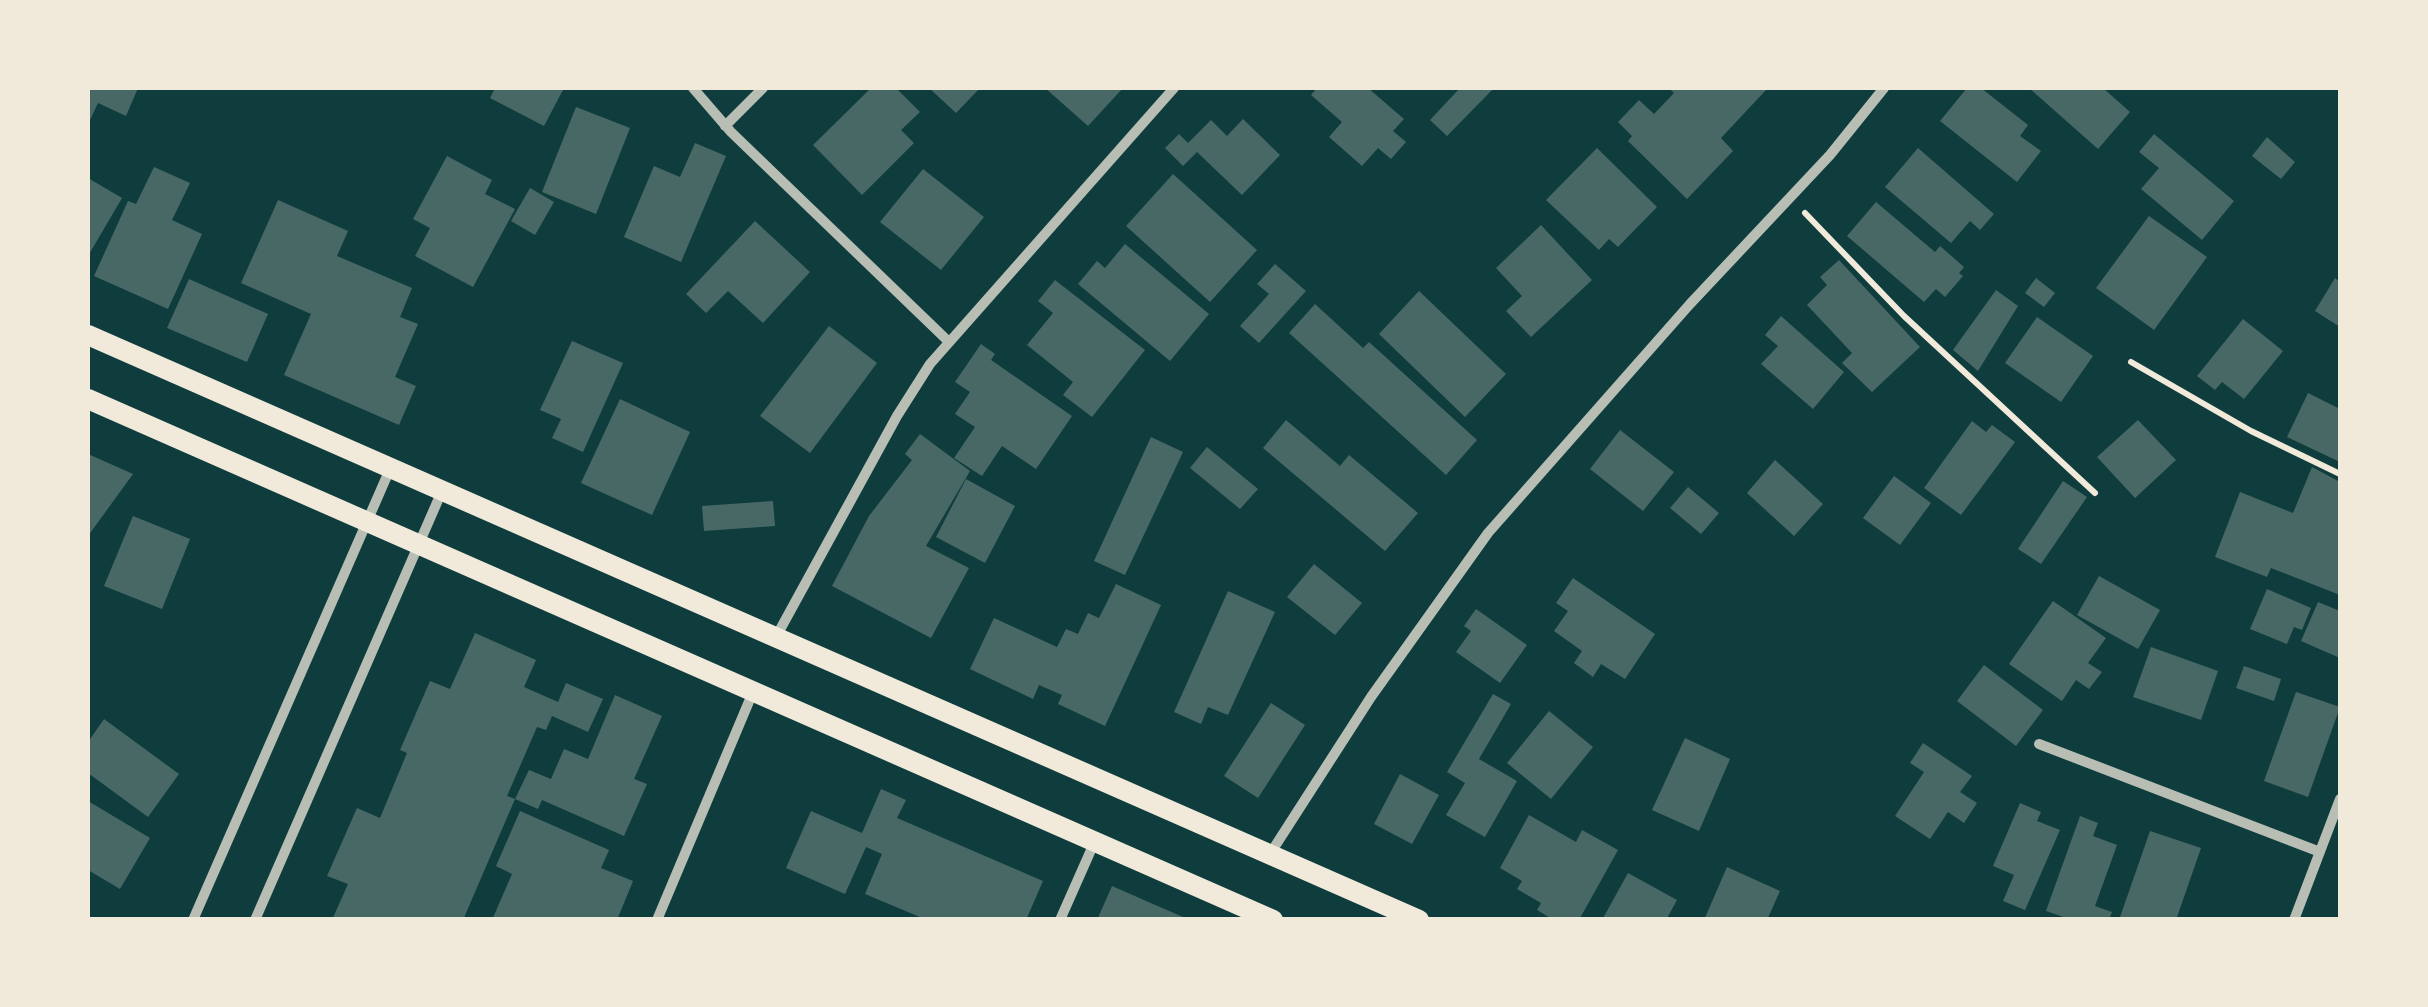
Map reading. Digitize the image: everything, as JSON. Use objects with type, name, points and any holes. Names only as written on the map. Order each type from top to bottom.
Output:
[{"type":"main road","points":[[88,335],[1420,920]]},
{"type":"main road","points":[[88,398],[1274,920]]},
{"type":"street","points":[[693,88],[725,126],[948,341]]},
{"type":"street","points":[[725,126],[763,88]]},
{"type":"street","points":[[776,638],[897,416],[948,341],[1174,88]]},
{"type":"street","points":[[1270,854],[1371,697],[1488,533],[1690,304],[1830,155],[1884,88]]},
{"type":"street","points":[[193,920],[390,469]]},
{"type":"street","points":[[255,920],[442,491]]},
{"type":"street","points":[[657,920],[753,692]]},
{"type":"street","points":[[2039,744],[2320,852]]},
{"type":"street","points":[[2294,920],[2340,799]]},
{"type":"street","points":[[1060,920],[1094,841]]},
{"type":"path","points":[[1790,198],[1904,316],[2096,493]]},
{"type":"path","points":[[2131,362],[2251,431],[2340,474]]},
{"type":"building","points":[[88,88],[138,88],[126,116],[98,103],[90,120]]},
{"type":"building","points":[[495,88],[564,88],[544,126],[490,98]]},
{"type":"building","points":[[871,88],[896,88],[920,112],[901,130],[914,143],[862,195],[813,145]]},
{"type":"building","points":[[929,88],[980,88],[956,113]]},
{"type":"building","points":[[1045,88],[1123,88],[1088,126]]},
{"type":"building","points":[[1317,88],[1368,88],[1404,119],[1393,131],[1406,142],[1391,159],[1378,148],[1362,166],[1329,137],[1342,122],[1311,95]]},
{"type":"building","points":[[1460,88],[1494,88],[1447,136],[1430,120]]},
{"type":"building","points":[[1669,88],[1766,90],[1721,138],[1733,151],[1687,199],[1628,141],[1632,136],[1618,122],[1639,100],[1654,114],[1674,93]]},
{"type":"building","points":[[1967,88],[1981,88],[2028,125],[2020,136],[2041,151],[2017,182],[1940,121]]},
{"type":"building","points":[[2029,88],[2103,88],[2130,112],[2098,149]]},
{"type":"building","points":[[576,107],[630,128],[596,214],[542,192]]},
{"type":"building","points":[[1243,119],[1280,155],[1242,195],[1197,152],[1183,166],[1165,148],[1179,134],[1188,143],[1211,120],[1227,136]]},
{"type":"building","points":[[2154,134],[2234,201],[2202,240],[2141,189],[2159,168],[2139,152]]},
{"type":"building","points":[[2267,137],[2295,162],[2281,179],[2252,156]]},
{"type":"building","points":[[695,143],[726,156],[681,262],[624,237],[654,166],[680,177]]},
{"type":"building","points":[[1597,148],[1657,207],[1618,247],[1609,239],[1599,250],[1546,200]]},
{"type":"building","points":[[1918,148],[1994,214],[1980,230],[1970,221],[1951,243],[1885,187]]},
{"type":"building","points":[[447,156],[492,180],[485,194],[515,209],[473,287],[415,256],[430,228],[413,219]]},
{"type":"building","points":[[154,167],[190,183],[172,220],[202,234],[168,309],[94,276],[128,201],[136,204]]},
{"type":"building","points":[[923,169],[984,217],[941,270],[880,222]]},
{"type":"building","points":[[1173,174],[1257,250],[1210,302],[1126,226]]},
{"type":"building","points":[[88,178],[122,198],[88,256]]},
{"type":"building","points":[[530,188],[554,202],[535,235],[511,221]]},
{"type":"building","points":[[278,200],[348,231],[337,256],[412,288],[400,317],[418,324],[395,377],[416,386],[399,425],[284,375],[311,314],[241,283]]},
{"type":"building","points":[[1876,202],[1935,252],[1940,246],[1964,267],[1959,273],[1963,276],[1945,297],[1936,289],[1924,302],[1847,236]]},
{"type":"building","points":[[2149,216],[2207,257],[2154,330],[2096,288]]},
{"type":"building","points":[[755,221],[810,272],[763,323],[728,291],[706,313],[686,294]]},
{"type":"building","points":[[1541,225],[1592,280],[1531,337],[1506,311],[1522,296],[1496,268]]},
{"type":"building","points":[[1125,244],[1209,314],[1170,361],[1078,284],[1097,261],[1105,268]]},
{"type":"building","points":[[1839,260],[1920,347],[1872,392],[1842,363],[1852,353],[1807,305],[1827,285],[1820,277]]},
{"type":"building","points":[[1275,264],[1306,291],[1259,343],[1240,326],[1269,294],[1257,284]]},
{"type":"building","points":[[2036,278],[2055,293],[2044,307],[2025,293]]},
{"type":"building","points":[[2335,278],[2340,282],[2340,327],[2315,311]]},
{"type":"building","points":[[189,279],[268,314],[247,362],[167,328]]},
{"type":"building","points":[[1055,280],[1145,350],[1092,417],[1063,395],[1073,382],[1027,345],[1053,313],[1038,301]]},
{"type":"building","points":[[1996,290],[2018,306],[1978,371],[1953,350]]},
{"type":"building","points":[[1419,291],[1506,374],[1465,417],[1379,334]]},
{"type":"building","points":[[1315,304],[1363,348],[1369,342],[1477,440],[1446,475],[1289,333]]},
{"type":"building","points":[[1781,316],[1844,372],[1813,409],[1761,364],[1778,346],[1765,335]]},
{"type":"building","points":[[2037,317],[2093,356],[2061,402],[2005,363]]},
{"type":"building","points":[[2243,319],[2283,351],[2244,399],[2222,382],[2215,390],[2197,376]]},
{"type":"building","points":[[829,326],[877,363],[810,453],[760,416]]},
{"type":"building","points":[[572,341],[623,363],[583,452],[552,438],[561,419],[540,410]]},
{"type":"building","points":[[981,344],[995,354],[991,360],[1072,416],[1036,469],[1002,446],[982,476],[954,458],[975,427],[955,414],[970,392],[955,382]]},
{"type":"building","points":[[2308,393],[2340,409],[2340,462],[2287,437]]},
{"type":"building","points":[[620,399],[690,432],[652,515],[581,483]]},
{"type":"building","points":[[1286,420],[1340,466],[1349,455],[1418,513],[1385,551],[1263,448]]},
{"type":"building","points":[[2138,420],[2176,460],[2135,498],[2097,457]]},
{"type":"building","points":[[1972,421],[1986,432],[1992,425],[2015,442],[1961,515],[1924,488]]},
{"type":"building","points":[[1620,430],[1674,472],[1643,511],[1590,469]]},
{"type":"building","points":[[920,434],[970,471],[926,546],[969,568],[931,638],[832,586],[869,516],[912,460],[905,454]]},
{"type":"building","points":[[1151,437],[1183,452],[1125,575],[1094,561]]},
{"type":"building","points":[[1207,447],[1258,489],[1240,509],[1190,468]]},
{"type":"building","points":[[88,454],[133,474],[88,536]]},
{"type":"building","points":[[1775,460],[1823,504],[1794,536],[1747,493]]},
{"type":"building","points":[[2312,467],[2340,482],[2340,595],[2271,568],[2267,577],[2215,557],[2240,492],[2293,513]]},
{"type":"building","points":[[1894,476],[1931,503],[1900,545],[1863,518]]},
{"type":"building","points":[[966,479],[1015,506],[985,563],[936,537]]},
{"type":"building","points":[[2063,481],[2087,497],[2041,564],[2018,549]]},
{"type":"building","points":[[1688,487],[1719,513],[1701,534],[1670,508]]},
{"type":"building","points":[[773,501],[775,526],[704,531],[702,506]]},
{"type":"building","points":[[133,516],[190,539],[162,609],[104,586]]},
{"type":"building","points":[[1314,564],[1362,603],[1335,635],[1287,597]]},
{"type":"building","points":[[2099,576],[2160,610],[2138,649],[2077,615]]},
{"type":"building","points":[[1573,578],[1655,634],[1625,679],[1601,664],[1593,677],[1574,663],[1582,651],[1554,631],[1568,611],[1556,603]]},
{"type":"building","points":[[1116,584],[1161,605],[1105,726],[1058,704],[1062,695],[1039,685],[1033,699],[970,669],[994,618],[1057,647],[1066,629],[1078,634],[1088,613],[1099,618]]},
{"type":"building","points":[[2267,589],[2311,608],[2302,630],[2294,627],[2287,644],[2250,629]]},
{"type":"building","points":[[1228,591],[1275,612],[1228,715],[1208,707],[1201,724],[1174,712]]},
{"type":"building","points":[[2053,601],[2106,638],[2088,663],[2102,672],[2089,689],[2076,680],[2062,701],[2009,664]]},
{"type":"building","points":[[2318,602],[2340,611],[2340,658],[2301,641]]},
{"type":"building","points":[[1476,609],[1527,645],[1500,683],[1456,652],[1471,631],[1464,626]]},
{"type":"building","points":[[475,633],[536,660],[524,687],[558,702],[566,683],[603,699],[588,732],[552,716],[546,730],[537,727],[507,796],[515,799],[463,920],[332,920],[348,884],[327,876],[357,808],[380,818],[407,753],[400,750],[430,681],[450,689]]},
{"type":"building","points":[[2151,647],[2218,671],[2201,720],[2133,697]]},
{"type":"building","points":[[1984,665],[2043,710],[2016,746],[1957,701]]},
{"type":"building","points":[[2244,666],[2281,679],[2274,701],[2236,688]]},
{"type":"building","points":[[2296,692],[2340,707],[2308,797],[2264,781]]},
{"type":"building","points":[[1493,694],[1511,704],[1479,759],[1517,781],[1485,837],[1446,815],[1465,783],[1447,772]]},
{"type":"building","points":[[615,695],[662,716],[634,779],[647,784],[624,836],[542,800],[538,809],[515,799],[529,770],[551,779],[564,749],[588,759]]},
{"type":"building","points":[[1271,703],[1305,725],[1258,798],[1224,776]]},
{"type":"building","points":[[1549,711],[1593,747],[1551,799],[1507,763]]},
{"type":"building","points":[[104,719],[179,774],[148,817],[88,773],[88,742]]},
{"type":"building","points":[[1685,738],[1730,759],[1699,831],[1652,810]]},
{"type":"building","points":[[1923,743],[1972,776],[1960,792],[1977,803],[1964,823],[1948,812],[1930,839],[1895,816],[1924,772],[1910,763]]},
{"type":"building","points":[[1400,774],[1439,795],[1412,844],[1374,824]]},
{"type":"building","points":[[881,789],[906,800],[897,818],[1043,881],[1026,920],[927,920],[865,894],[882,854],[866,847],[845,894],[786,868],[811,811],[862,833]]},
{"type":"building","points":[[88,801],[150,838],[120,889],[88,870]]},
{"type":"building","points":[[2020,803],[2041,812],[2037,821],[2060,830],[2025,910],[2003,901],[2014,875],[1993,866]]},
{"type":"building","points":[[520,811],[609,850],[601,868],[633,881],[617,920],[492,920],[512,874],[496,866]]},
{"type":"building","points":[[1529,815],[1576,842],[1582,830],[1618,850],[1579,920],[1554,920],[1537,910],[1541,903],[1517,889],[1522,881],[1500,868]]},
{"type":"building","points":[[2080,816],[2098,823],[2093,836],[2117,845],[2095,906],[2112,912],[2109,920],[2072,920],[2046,911]]},
{"type":"building","points":[[2150,831],[2201,848],[2176,920],[2119,920]]},
{"type":"building","points":[[1727,867],[1780,891],[1767,920],[1704,920]]},
{"type":"building","points":[[1628,873],[1677,900],[1666,920],[1602,920]]},
{"type":"building","points":[[1112,886],[1153,904],[1190,920],[1097,920]]}]
